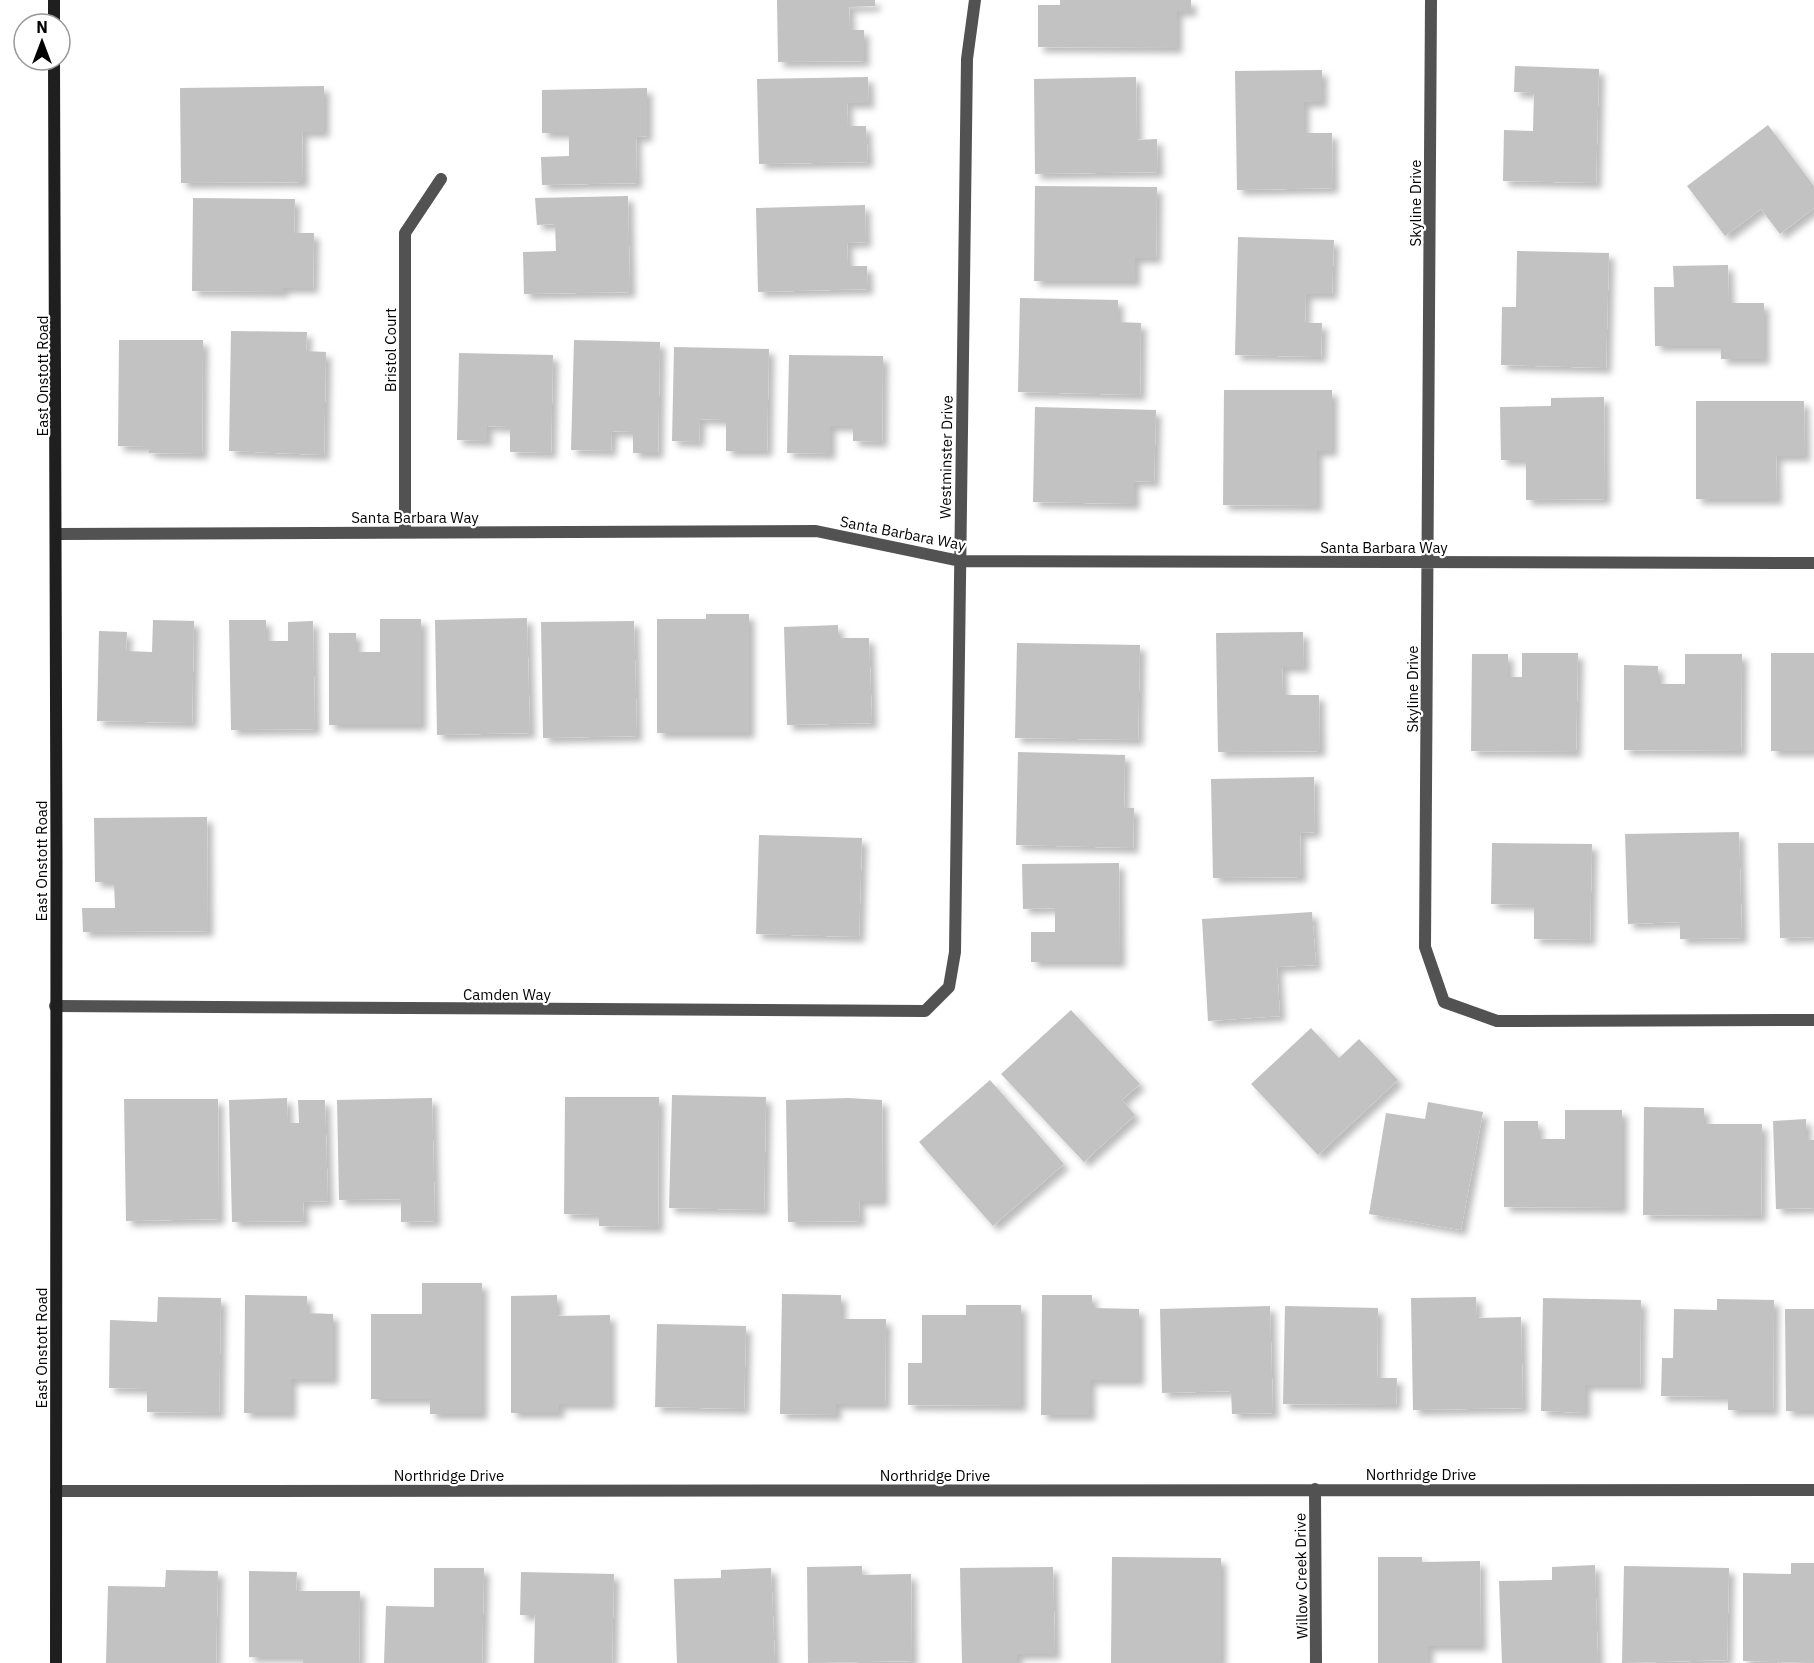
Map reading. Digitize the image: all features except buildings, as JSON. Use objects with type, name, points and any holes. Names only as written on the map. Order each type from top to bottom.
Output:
[{"type":"street","name":"Westminster Drive","points":[[949,987],[955,952],[967,59],[975,0]]},
{"type":"street","name":"Skyline Drive","points":[[1431,0],[1425,947],[1444,1002],[1497,1021],[1814,1020]]},
{"type":"street","name":"East Onstott Road","points":[[54,72],[58,534],[55,1006],[56,1663]]},
{"type":"street","name":"Bristol Court","points":[[405,532],[405,233],[441,179]]},
{"type":"street","name":"Santa Barbara Way","points":[[58,534],[816,531],[960,561],[1814,563]]},
{"type":"street","name":"Camden Way","points":[[55,1006],[925,1011],[949,987]]},
{"type":"street","name":"Willow Creek Drive","points":[[1315,1489],[1316,1663]]},
{"type":"street","name":"Northridge Drive","points":[[56,1491],[1814,1490]]}]
